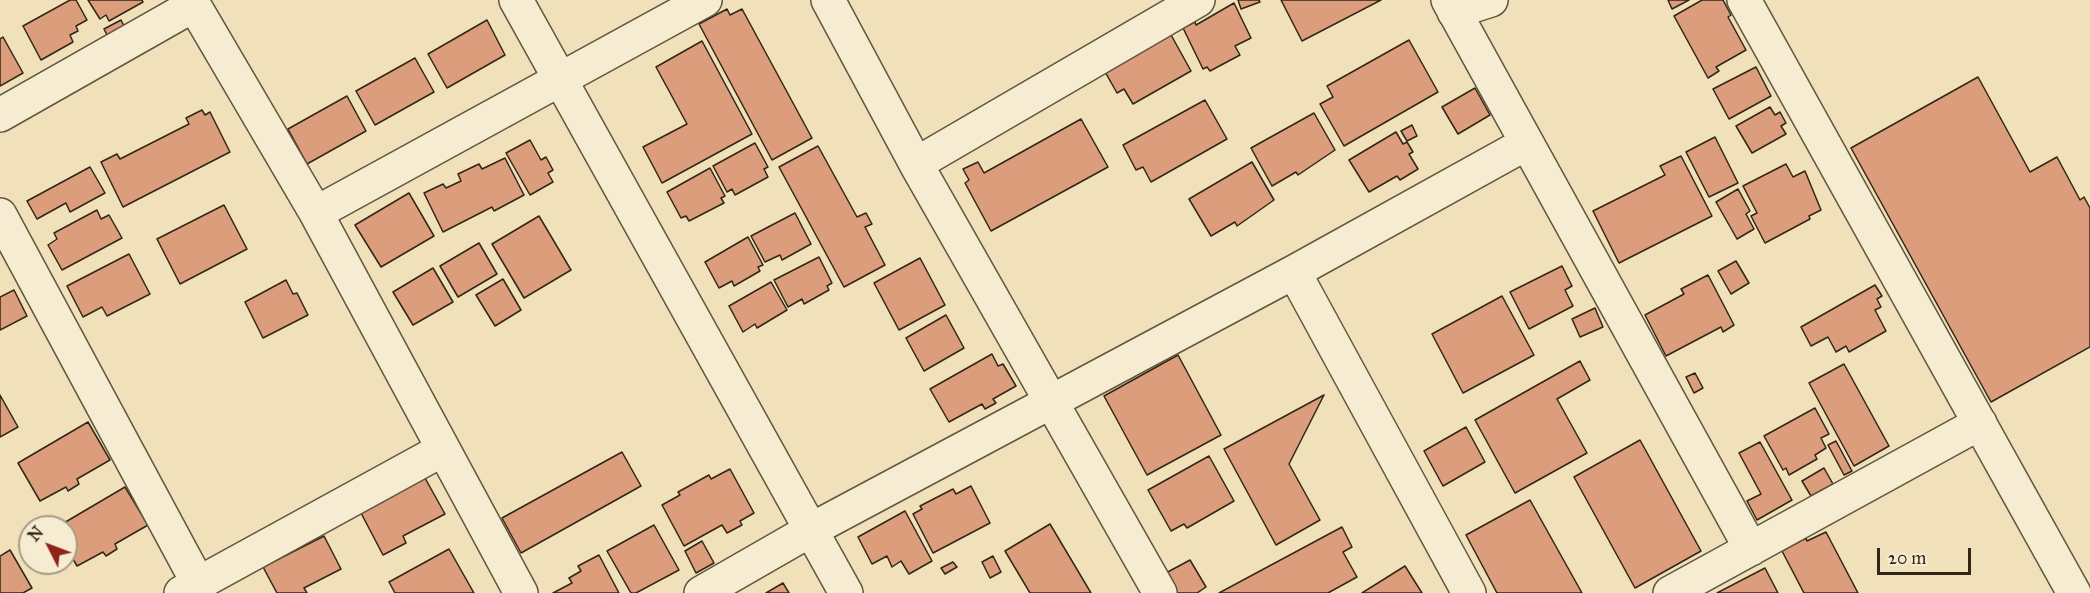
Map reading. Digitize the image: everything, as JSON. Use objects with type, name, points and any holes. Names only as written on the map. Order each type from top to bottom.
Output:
[{"type":"street","points":[[516,0],[809,531],[846,593]]},
{"type":"street","points":[[316,213],[705,0]]},
{"type":"street","points":[[828,0],[916,164],[1160,593]]},
{"type":"street","points":[[916,164],[1198,0]]},
{"type":"street","points":[[1491,0],[1451,6],[1751,549]]},
{"type":"street","points":[[1744,0],[2074,593]]},
{"type":"street","points":[[0,115],[193,3],[316,213],[521,593]]},
{"type":"street","points":[[701,593],[809,531],[1294,272],[1527,143]]},
{"type":"street","points":[[0,215],[190,588],[442,450]]},
{"type":"street","points":[[1294,272],[1469,593]]},
{"type":"street","points":[[1670,593],[1980,423]]},
{"type":"building","points":[[70,0],[76,0],[87,20],[76,26],[78,31],[70,35],[73,42],[41,60],[23,26]]},
{"type":"building","points":[[88,0],[142,0],[143,2],[109,21],[106,15],[100,19]]},
{"type":"building","points":[[1238,0],[1259,0],[1260,2],[1241,9]]},
{"type":"building","points":[[1281,0],[1381,0],[1302,41]]},
{"type":"building","points":[[1668,0],[1689,0],[1672,9]]},
{"type":"building","points":[[1702,0],[1723,0],[1731,15],[1728,17],[1746,50],[1716,67],[1719,71],[1708,78],[1674,16]]},
{"type":"building","points":[[1234,3],[1251,38],[1235,46],[1240,55],[1210,71],[1207,67],[1203,69],[1183,28],[1195,22],[1196,25]]},
{"type":"building","points":[[727,9],[730,15],[742,9],[812,138],[772,160],[699,24]]},
{"type":"building","points":[[121,20],[125,28],[108,37],[104,29]]},
{"type":"building","points":[[487,20],[505,55],[447,88],[428,54]]},
{"type":"building","points":[[1170,33],[1191,71],[1133,104],[1124,89],[1117,93],[1104,70]]},
{"type":"building","points":[[3,37],[23,73],[0,86],[0,39]]},
{"type":"building","points":[[1409,40],[1438,92],[1344,146],[1320,104],[1333,97],[1327,86]]},
{"type":"building","points":[[702,41],[752,134],[662,183],[643,147],[687,124],[656,67]]},
{"type":"building","points":[[415,58],[434,92],[375,125],[356,91]]},
{"type":"building","points":[[1756,67],[1771,96],[1729,119],[1713,89]]},
{"type":"building","points":[[1978,77],[2030,172],[2057,157],[2080,200],[2084,197],[2090,208],[2090,347],[1991,402],[1851,148]]},
{"type":"building","points":[[1475,88],[1490,115],[1458,134],[1442,107]]},
{"type":"building","points":[[347,96],[366,131],[307,164],[288,129]]},
{"type":"building","points":[[1205,100],[1227,139],[1151,182],[1143,167],[1136,170],[1123,145]]},
{"type":"building","points":[[1770,107],[1775,115],[1780,112],[1786,123],[1781,126],[1786,134],[1752,153],[1736,126]]},
{"type":"building","points":[[202,110],[205,115],[210,112],[230,152],[123,207],[101,162],[117,154],[120,159],[189,124],[186,118]]},
{"type":"building","points":[[1314,113],[1335,150],[1298,175],[1296,172],[1272,186],[1251,148]]},
{"type":"building","points":[[1081,119],[1108,167],[991,231],[965,183],[969,180],[963,169],[978,162],[984,173]]},
{"type":"building","points":[[1412,125],[1417,136],[1407,141],[1401,131]]},
{"type":"building","points":[[1396,132],[1403,144],[1407,142],[1413,152],[1409,154],[1418,169],[1400,180],[1397,176],[1369,192],[1349,160]]},
{"type":"building","points":[[1715,137],[1738,183],[1709,197],[1686,152]]},
{"type":"building","points":[[530,140],[541,160],[546,157],[553,170],[548,173],[553,182],[530,195],[506,153]]},
{"type":"building","points":[[755,143],[768,167],[764,169],[768,177],[735,195],[732,189],[727,192],[713,166]]},
{"type":"building","points":[[818,146],[857,217],[866,213],[872,224],[865,227],[885,265],[844,287],[779,167]]},
{"type":"building","points":[[1681,156],[1712,216],[1619,263],[1593,211],[1665,175],[1660,166]]},
{"type":"building","points":[[505,158],[524,195],[494,211],[492,207],[443,232],[424,193],[443,184],[446,188],[461,181],[458,174],[479,164],[482,169]]},
{"type":"building","points":[[1252,162],[1274,200],[1237,226],[1235,222],[1211,236],[1189,199]]},
{"type":"building","points":[[1786,164],[1793,177],[1805,171],[1821,210],[1809,216],[1810,219],[1765,243],[1751,216],[1757,213],[1743,186]]},
{"type":"building","points":[[90,167],[105,193],[70,212],[66,203],[37,219],[27,201]]},
{"type":"building","points":[[710,168],[725,196],[721,198],[724,203],[689,221],[686,216],[681,218],[667,192]]},
{"type":"building","points":[[1738,189],[1750,211],[1746,214],[1754,229],[1737,239],[1716,202]]},
{"type":"building","points":[[409,193],[434,236],[381,267],[355,225]]},
{"type":"building","points":[[224,205],[247,249],[180,284],[157,239]]},
{"type":"building","points":[[97,210],[101,219],[109,215],[122,238],[62,270],[48,245],[57,239],[54,233]]},
{"type":"building","points":[[795,213],[811,244],[782,260],[780,255],[765,262],[751,236]]},
{"type":"building","points":[[539,216],[571,270],[524,298],[492,244]]},
{"type":"building","points":[[748,237],[763,265],[758,267],[760,271],[734,286],[732,281],[719,288],[705,262]]},
{"type":"building","points":[[479,243],[497,274],[458,297],[440,266]]},
{"type":"building","points":[[129,254],[150,294],[107,316],[102,307],[83,317],[67,286]]},
{"type":"building","points":[[819,257],[832,283],[827,286],[829,290],[804,304],[802,299],[788,307],[774,280]]},
{"type":"building","points":[[920,258],[945,305],[899,330],[874,283]]},
{"type":"building","points":[[1736,261],[1749,283],[1731,294],[1718,271]]},
{"type":"building","points":[[1562,266],[1572,286],[1565,290],[1573,306],[1529,329],[1510,292]]},
{"type":"building","points":[[433,268],[453,302],[413,325],[393,292]]},
{"type":"building","points":[[1708,275],[1734,325],[1723,332],[1721,327],[1666,356],[1645,315],[1684,294],[1681,289]]},
{"type":"building","points":[[503,279],[521,310],[495,326],[476,295]]},
{"type":"building","points":[[286,280],[293,294],[297,293],[308,315],[263,338],[245,302]]},
{"type":"building","points":[[771,282],[787,310],[757,328],[755,324],[743,332],[729,306]]},
{"type":"building","points":[[1875,285],[1882,296],[1877,299],[1881,307],[1875,310],[1886,331],[1849,352],[1846,346],[1836,352],[1828,337],[1811,346],[1801,327]]},
{"type":"building","points":[[14,290],[27,316],[0,330],[0,297]]},
{"type":"building","points":[[1502,296],[1534,355],[1463,393],[1432,334]]},
{"type":"building","points":[[1595,308],[1603,327],[1580,337],[1572,319]]},
{"type":"building","points":[[946,315],[964,348],[924,371],[906,338]]},
{"type":"building","points":[[992,354],[998,366],[1003,364],[1016,386],[993,399],[996,403],[985,409],[982,404],[949,422],[930,389]]},
{"type":"building","points":[[1178,355],[1221,435],[1147,475],[1104,396]]},
{"type":"building","points":[[1580,361],[1590,380],[1557,399],[1587,453],[1515,493],[1475,420]]},
{"type":"building","points":[[1844,364],[1889,446],[1854,466],[1809,383]]},
{"type":"building","points":[[1695,373],[1703,388],[1694,393],[1686,377]]},
{"type":"building","points":[[0,395],[18,427],[0,437]]},
{"type":"building","points":[[1324,395],[1289,464],[1320,520],[1276,545],[1224,449]]},
{"type":"building","points":[[1815,408],[1829,434],[1821,438],[1826,448],[1815,455],[1817,459],[1789,475],[1786,468],[1783,470],[1764,436]]},
{"type":"building","points":[[88,422],[110,460],[77,479],[79,484],[68,491],[66,487],[40,501],[18,463]]},
{"type":"building","points":[[1466,427],[1485,462],[1443,486],[1424,451]]},
{"type":"building","points":[[1640,440],[1701,551],[1635,588],[1574,477]]},
{"type":"building","points":[[1836,441],[1852,471],[1844,475],[1828,445]]},
{"type":"building","points":[[1760,442],[1792,500],[1757,520],[1747,501],[1761,494],[1739,453]]},
{"type":"building","points":[[622,452],[641,486],[521,553],[502,518]]},
{"type":"building","points":[[1209,456],[1234,501],[1187,528],[1184,524],[1171,531],[1148,490]]},
{"type":"building","points":[[1824,468],[1833,484],[1811,496],[1802,481]]},
{"type":"building","points":[[730,469],[754,513],[740,521],[742,525],[727,533],[722,525],[684,546],[662,505],[680,495],[678,492],[709,475],[711,479]]},
{"type":"building","points":[[425,478],[445,514],[403,536],[406,543],[383,555],[361,513]]},
{"type":"building","points":[[971,486],[990,523],[933,553],[913,514],[922,509],[920,506],[953,489],[956,494]]},
{"type":"building","points":[[125,487],[148,525],[115,544],[117,549],[106,556],[103,552],[78,565],[77,515]]},
{"type":"building","points":[[1530,500],[1582,593],[1497,593],[1466,535]]},
{"type":"building","points":[[905,511],[932,561],[909,574],[901,561],[892,567],[887,556],[872,564],[858,537]]},
{"type":"building","points":[[1050,524],[1091,593],[1030,593],[1005,551]]},
{"type":"building","points":[[654,525],[679,570],[636,593],[631,593],[607,551]]},
{"type":"building","points":[[1342,527],[1352,547],[1343,552],[1357,577],[1328,593],[1219,593]]},
{"type":"building","points":[[1826,532],[1858,593],[1804,593],[1782,551],[1806,538],[1807,541]]},
{"type":"building","points":[[324,536],[341,569],[304,588],[307,593],[277,593],[263,567]]},
{"type":"building","points":[[702,541],[714,563],[696,573],[685,551]]},
{"type":"building","points":[[449,549],[474,593],[395,593],[389,582]]},
{"type":"building","points":[[10,550],[18,564],[18,575],[24,575],[32,588],[23,593],[0,593],[0,556]]},
{"type":"building","points":[[599,555],[619,593],[553,593],[572,583],[569,578],[581,571],[578,566]]},
{"type":"building","points":[[993,556],[1001,572],[990,578],[982,562]]},
{"type":"building","points":[[1190,560],[1206,587],[1197,593],[1174,593],[1164,574]]},
{"type":"building","points":[[953,562],[957,567],[945,574],[941,568]]},
{"type":"building","points":[[1405,566],[1422,593],[1362,593]]},
{"type":"building","points":[[1765,568],[1778,593],[1717,593]]},
{"type":"building","points":[[783,583],[789,593],[766,593]]}]
